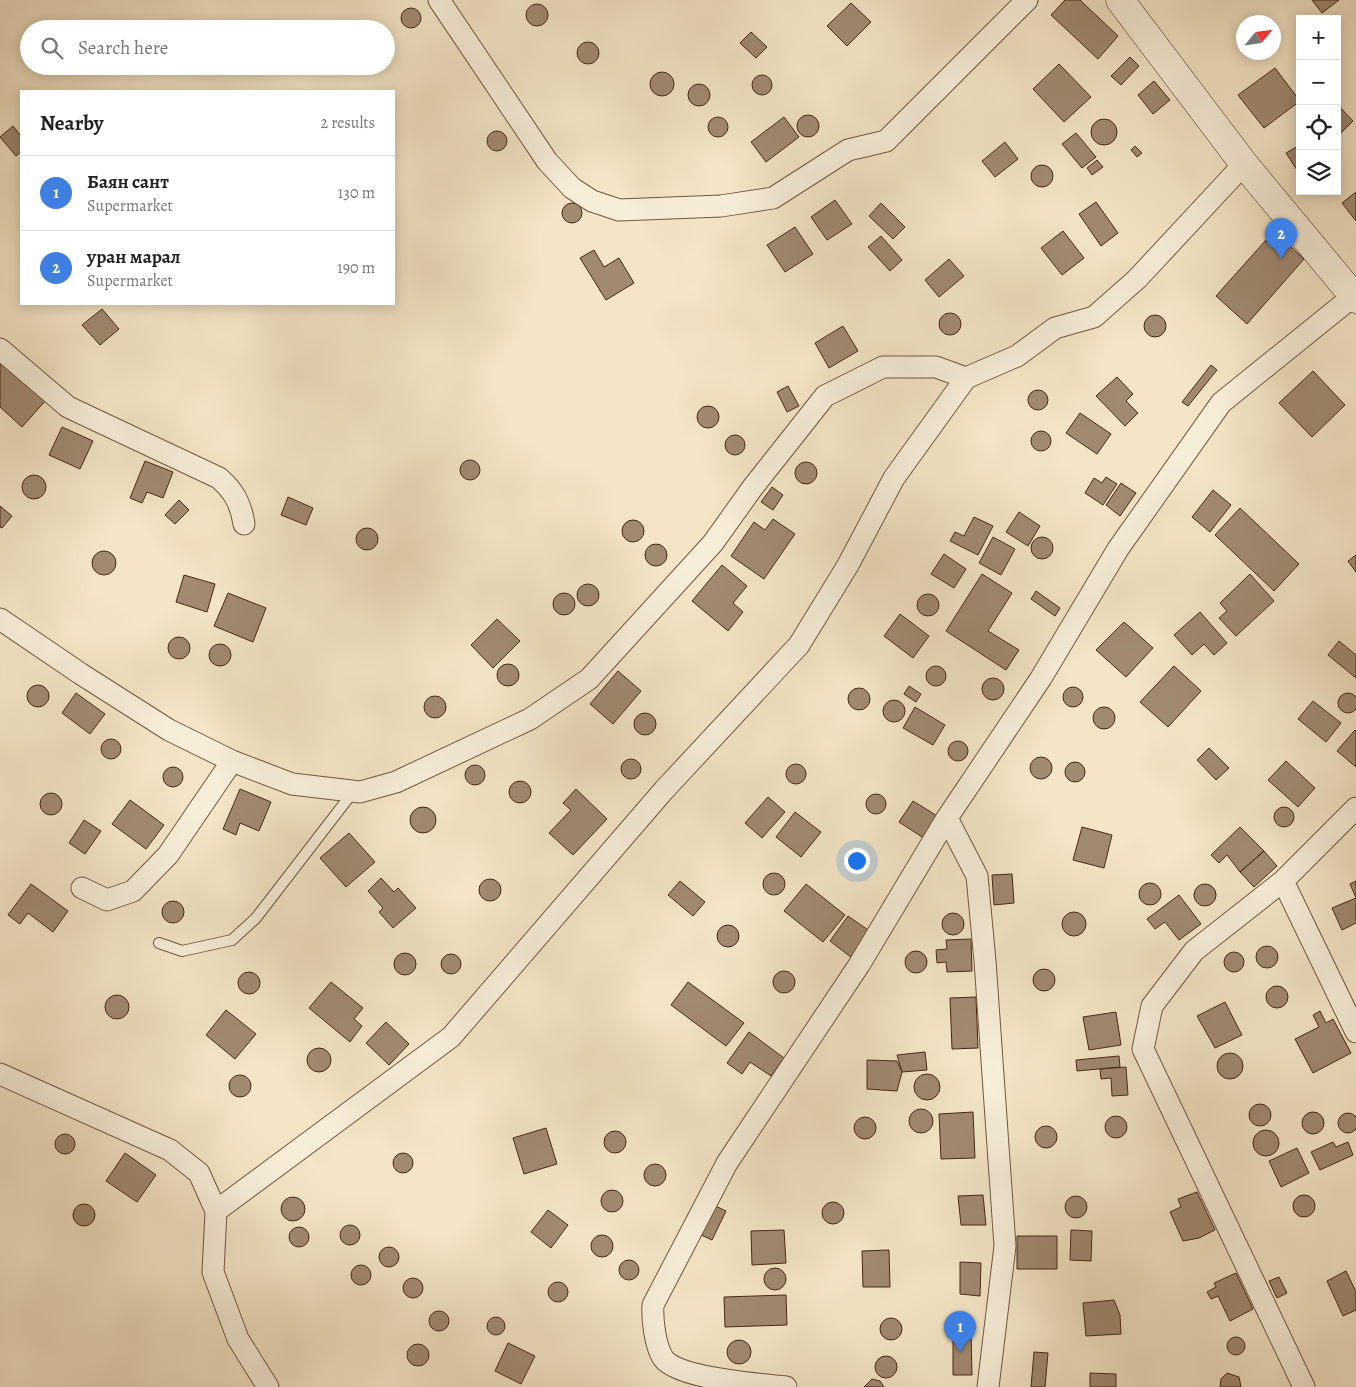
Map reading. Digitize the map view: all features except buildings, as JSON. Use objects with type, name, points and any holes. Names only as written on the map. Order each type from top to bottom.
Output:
[{"type":"main road","points":[[1120,0],[1244,164],[1355,297]]},
{"type":"street","points":[[439,0],[547,161],[572,188],[592,201],[619,210],[627,210],[721,206],[773,198],[848,150],[886,141],[1027,0]]},
{"type":"street","points":[[216,1211],[451,1037],[664,790],[799,645],[848,565],[894,478],[966,378],[1017,356],[1055,328],[1094,317],[1137,278],[1244,164]]},
{"type":"street","points":[[786,1387],[683,1372],[663,1358],[652,1322],[653,1304],[727,1163],[859,965],[946,818],[1041,678],[1118,549],[1221,403],[1355,297]]},
{"type":"street","points":[[0,349],[68,407],[219,478],[231,488],[242,509],[244,524]]},
{"type":"street","points":[[0,618],[81,674],[169,730],[232,762],[292,784],[360,792],[396,782],[530,719],[589,679],[713,543],[753,486],[825,396],[883,367],[936,368],[966,378]]},
{"type":"street","points":[[82,888],[107,900],[133,892],[168,855],[232,762]]},
{"type":"street","points":[[1304,1387],[1143,1049],[1152,1006],[1194,951],[1282,882],[1356,808]]},
{"type":"street","points":[[946,818],[976,876],[986,971],[1005,1246],[988,1387]]},
{"type":"street","points":[[1282,882],[1356,1032]]},
{"type":"street","points":[[0,1074],[170,1150],[199,1173],[216,1211],[214,1272],[238,1339],[268,1387]]},
{"type":"lane","points":[[159,943],[182,951],[232,940],[256,918],[354,791]]},
{"type":"place","name":"уран марал","points":[[1281,259]]},
{"type":"place","name":"Баян сант","points":[[960,1352]]}]
